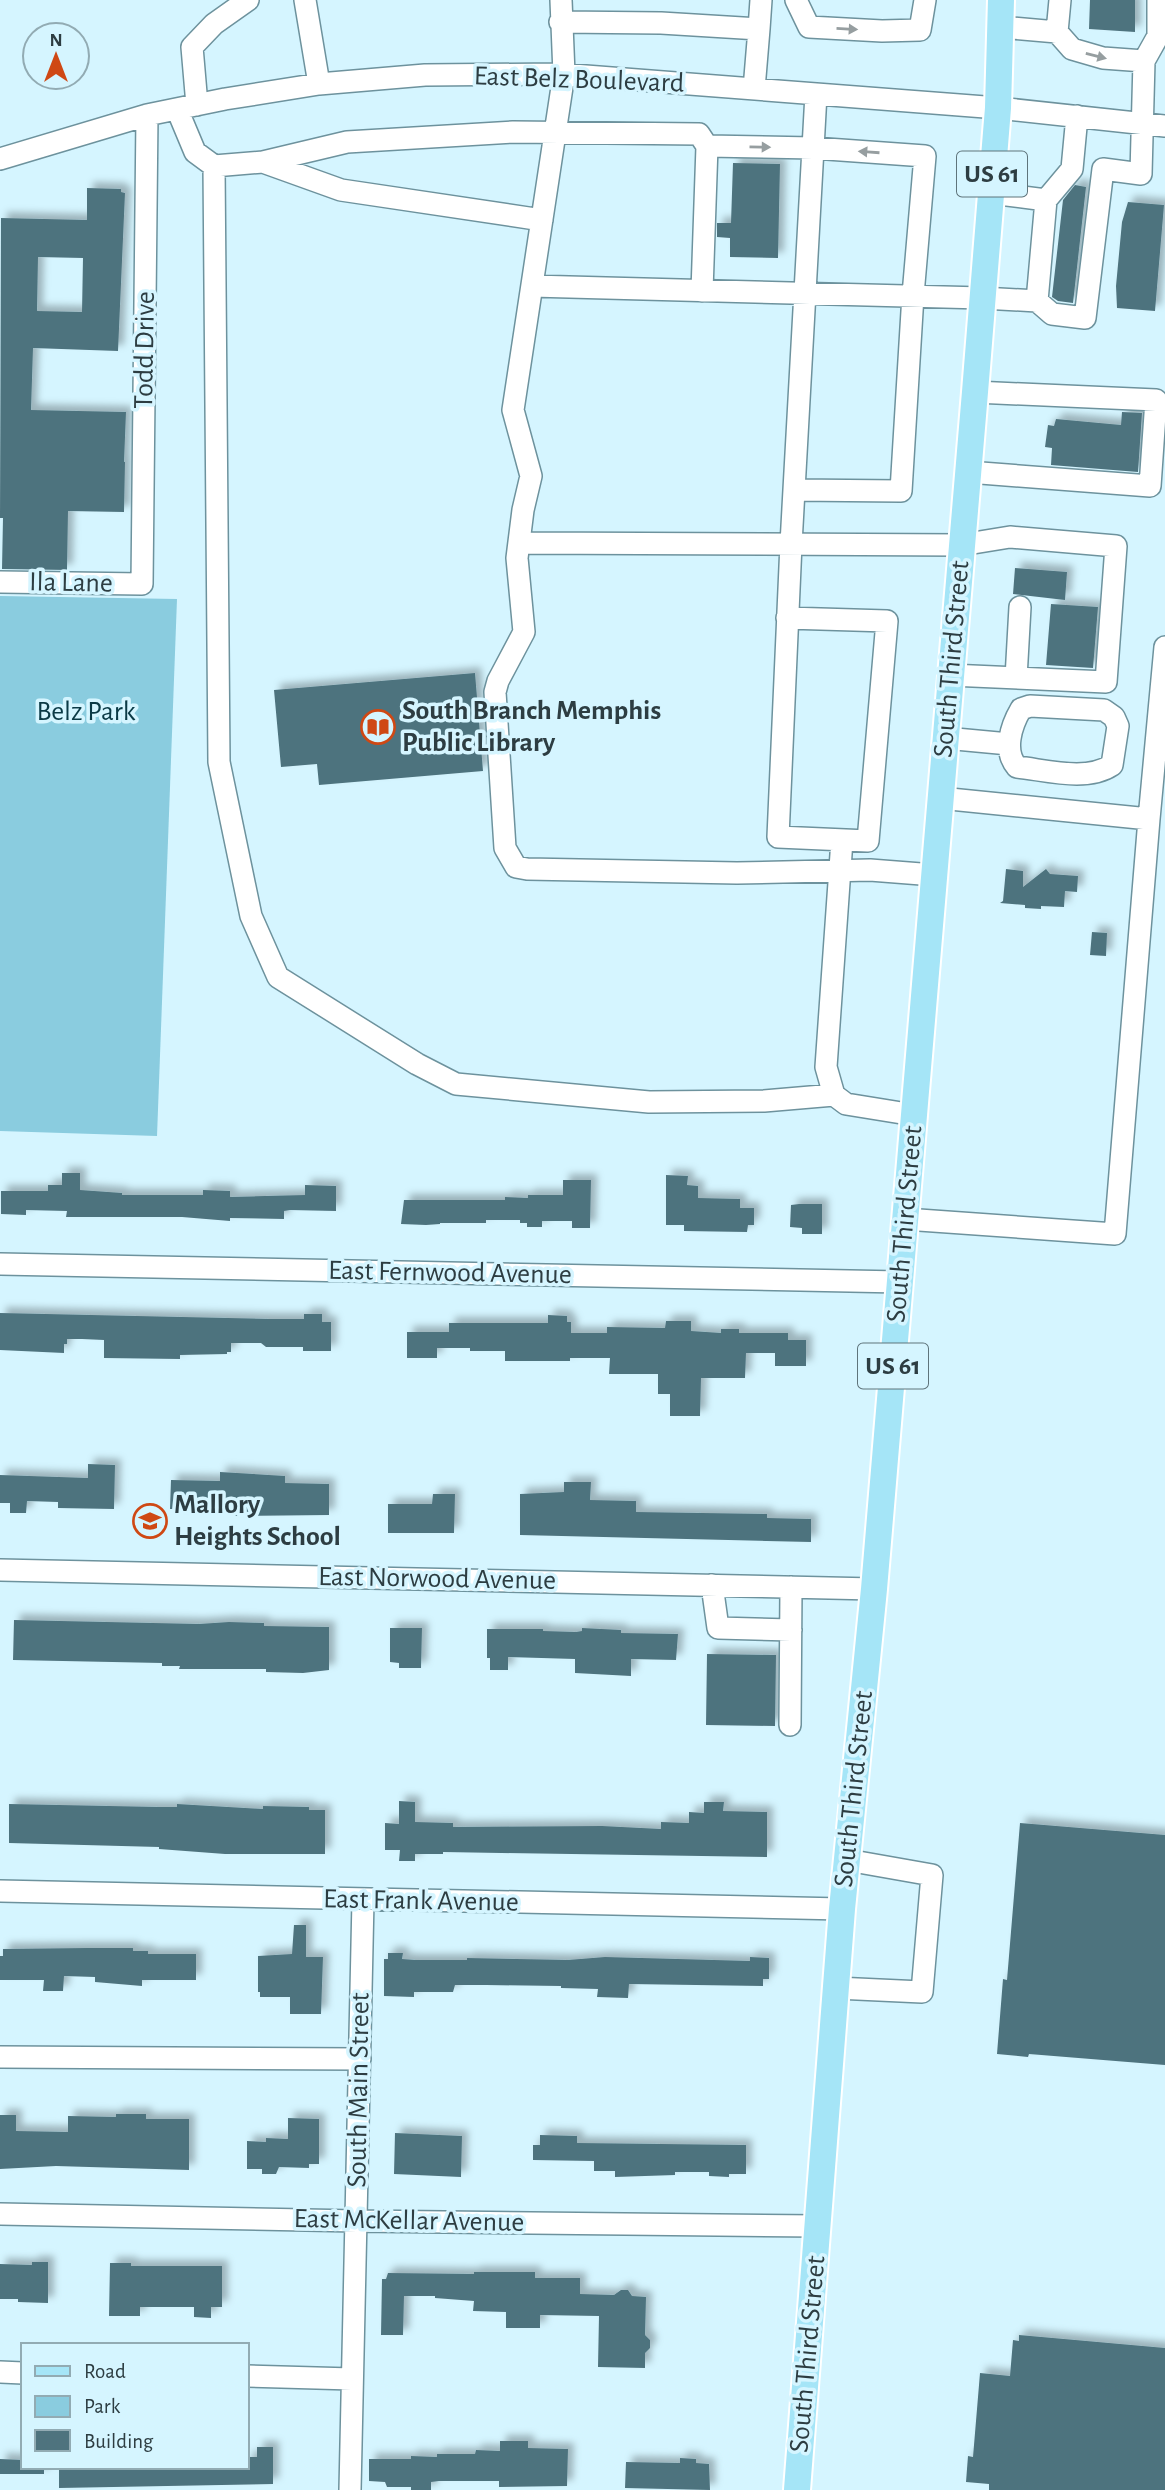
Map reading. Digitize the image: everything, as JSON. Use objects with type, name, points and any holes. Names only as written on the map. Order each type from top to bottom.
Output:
[{"type":"main road","name":"South Third Street","points":[[797,2490],[842,1909],[874,1589],[975,392],[998,108],[1001,0]]},
{"type":"street","points":[[248,0],[214,24],[192,47],[187,107],[195,152],[214,166],[263,162],[347,142],[513,132],[699,134],[707,146],[702,291]]},
{"type":"street","points":[[305,0],[319,84]]},
{"type":"street","points":[[561,0],[564,74],[513,410],[531,476],[523,510],[517,558],[524,632],[495,692],[505,848],[516,867],[737,873],[870,870],[934,875]]},
{"type":"street","points":[[754,89],[761,0]]},
{"type":"street","points":[[796,0],[809,27],[882,31],[920,30],[925,0]]},
{"type":"street","points":[[1057,32],[1060,0]]},
{"type":"street","points":[[1072,169],[1103,169],[1141,174],[1144,61],[1158,36],[1158,0]]},
{"type":"street","points":[[560,22],[661,23],[759,29]]},
{"type":"street","points":[[1000,27],[1057,32],[1072,49],[1103,58],[1144,61]]},
{"type":"street","name":"East Belz Boulevard","points":[[0,159],[147,115],[187,107],[319,84],[425,75],[564,74],[998,108],[1165,126]]},
{"type":"street","points":[[787,618],[887,621],[868,841],[778,837],[787,618],[816,94]]},
{"type":"street","name":"Todd Drive","points":[[142,584],[147,115]]},
{"type":"street","points":[[1037,301],[1046,200],[1072,169],[1077,116]]},
{"type":"street","points":[[707,146],[813,148],[925,156],[901,491],[794,490]]},
{"type":"street","points":[[263,162],[341,190],[542,220]]},
{"type":"street","points":[[214,166],[219,762],[251,916],[278,977],[417,1064],[456,1084],[649,1102],[764,1101],[834,1095]]},
{"type":"street","points":[[532,286],[913,295],[1037,301],[1052,314],[1085,318],[1103,169]]},
{"type":"street","points":[[990,193],[1046,200]]},
{"type":"street","points":[[968,472],[1150,486],[1156,400],[975,392]]},
{"type":"street","points":[[519,543],[961,545],[1010,537],[1116,547],[1106,682],[950,676]]},
{"type":"street","name":"Ila Lane","points":[[0,582],[142,584]]},
{"type":"street","points":[[1016,678],[1020,607]]},
{"type":"street","points":[[905,1219],[1115,1234],[1165,647]]},
{"type":"street","points":[[1030,706],[1104,710],[1114,717],[1118,726],[1112,765],[1102,772],[1089,774],[1017,767],[1011,760],[1009,744],[1015,719],[1021,709],[1030,706]]},
{"type":"street","points":[[945,738],[1009,744]]},
{"type":"street","points":[[940,798],[1149,819]]},
{"type":"street","points":[[842,840],[826,1067],[834,1095],[846,1104],[914,1115]]},
{"type":"street","name":"East Fernwood Avenue","points":[[0,1264],[900,1282]]},
{"type":"street","name":"East Norwood Avenue","points":[[0,1570],[874,1589]]},
{"type":"street","points":[[712,1585],[718,1628],[790,1630]]},
{"type":"street","points":[[790,1725],[791,1587]]},
{"type":"street","points":[[836,1988],[922,1992],[932,1875],[847,1860]]},
{"type":"street","name":"East Frank Avenue","points":[[0,1891],[842,1909]]},
{"type":"street","name":"South Main Street","points":[[349,2490],[363,1900]]},
{"type":"street","points":[[0,2057],[360,2059]]},
{"type":"street","name":"East McKellar Avenue","points":[[0,2214],[818,2226]]},
{"type":"street","points":[[0,2372],[21,2373]]},
{"type":"street","points":[[248,2376],[352,2379]]},
{"type":"green space","name":"Belz Park","points":[[0,596],[177,599],[157,1136],[0,1131]]},
{"type":"building","points":[[1090,0],[1135,0],[1135,32],[1089,29]]},
{"type":"building","points":[[733,163],[780,164],[778,258],[730,257],[730,238],[717,237],[717,223],[731,223]]},
{"type":"building","points":[[1075,185],[1086,187],[1073,303],[1058,301],[1052,297],[1063,200]]},
{"type":"building","points":[[87,188],[121,189],[121,192],[125,193],[118,351],[33,348],[31,410],[126,412],[124,512],[68,511],[67,570],[2,569],[1,218],[87,220]],"holes":[[[38,257],[83,258],[82,312],[37,311]]]},
{"type":"building","points":[[1128,202],[1164,205],[1155,311],[1117,308],[1116,286],[1122,222]]},
{"type":"building","points":[[1122,412],[1142,413],[1138,472],[1051,465],[1052,448],[1045,447],[1048,425],[1054,426],[1056,419],[1121,425]]},
{"type":"building","points":[[1015,568],[1067,572],[1065,600],[1013,594]]},
{"type":"building","points":[[1051,604],[1098,607],[1093,668],[1046,665]]},
{"type":"building","name":"South Branch Memphis Public Library","points":[[475,673],[483,771],[319,785],[317,764],[281,767],[274,690]]},
{"type":"building","points":[[1006,869],[1023,871],[1023,887],[1046,869],[1050,874],[1078,876],[1077,892],[1065,891],[1064,907],[1025,908],[1025,905],[1000,903],[1003,901]]},
{"type":"building","points":[[1092,932],[1107,933],[1106,956],[1090,955]]},
{"type":"building","points":[[62,1173],[80,1173],[80,1190],[122,1195],[203,1195],[203,1190],[230,1191],[230,1197],[305,1195],[305,1185],[336,1186],[336,1211],[290,1210],[284,1211],[284,1219],[230,1218],[230,1221],[182,1217],[66,1217],[67,1211],[26,1210],[26,1215],[1,1214],[1,1191],[48,1191],[48,1185],[62,1185]]},
{"type":"building","points":[[666,1175],[688,1176],[687,1185],[698,1186],[698,1198],[740,1199],[740,1208],[754,1208],[754,1225],[748,1225],[747,1232],[684,1231],[684,1225],[666,1225]]},
{"type":"building","points":[[563,1180],[591,1180],[590,1228],[572,1228],[572,1221],[542,1221],[542,1227],[527,1227],[527,1223],[520,1223],[520,1220],[401,1224],[404,1200],[505,1200],[505,1197],[528,1198],[528,1195],[563,1195]]},
{"type":"building","points":[[822,1204],[822,1234],[802,1234],[802,1228],[790,1227],[791,1205]]},
{"type":"building","points":[[0,1313],[270,1319],[304,1319],[304,1314],[322,1314],[322,1322],[331,1322],[331,1351],[303,1351],[303,1347],[266,1347],[261,1343],[231,1343],[231,1352],[227,1354],[180,1355],[180,1359],[104,1358],[104,1340],[82,1339],[67,1339],[64,1353],[0,1350]]},
{"type":"building","points":[[548,1315],[567,1316],[567,1322],[571,1322],[571,1333],[607,1333],[607,1327],[665,1328],[666,1321],[691,1321],[691,1331],[721,1333],[721,1329],[739,1329],[739,1333],[788,1333],[788,1340],[806,1340],[806,1366],[775,1366],[775,1353],[746,1353],[745,1378],[701,1378],[700,1416],[670,1416],[670,1394],[658,1394],[658,1374],[609,1374],[610,1358],[505,1361],[505,1351],[437,1348],[437,1358],[407,1358],[407,1332],[449,1332],[449,1323],[548,1323]]},
{"type":"building","points":[[88,1464],[115,1465],[114,1509],[58,1508],[58,1502],[27,1501],[26,1513],[10,1513],[10,1503],[0,1503],[0,1475],[88,1478]]},
{"type":"building","points":[[220,1472],[285,1476],[285,1483],[329,1484],[329,1515],[232,1516],[232,1510],[198,1510],[198,1514],[179,1513],[179,1509],[170,1509],[171,1480],[220,1481]]},
{"type":"building","points":[[564,1482],[591,1482],[590,1500],[636,1501],[636,1512],[767,1514],[767,1518],[811,1519],[811,1542],[520,1535],[520,1494],[564,1492]]},
{"type":"building","points":[[433,1494],[455,1494],[454,1533],[388,1533],[388,1504],[432,1504]]},
{"type":"building","points":[[14,1620],[199,1624],[229,1622],[264,1623],[264,1626],[329,1627],[329,1670],[303,1673],[266,1672],[266,1669],[179,1669],[180,1666],[162,1666],[162,1663],[13,1660]]},
{"type":"building","points":[[390,1628],[422,1628],[421,1668],[399,1668],[399,1663],[390,1662]]},
{"type":"building","points":[[582,1628],[621,1630],[621,1633],[678,1634],[676,1660],[631,1659],[631,1676],[575,1673],[575,1659],[508,1657],[508,1670],[490,1670],[490,1658],[487,1658],[487,1629],[576,1632],[582,1631]]},
{"type":"building","points":[[707,1654],[776,1655],[775,1726],[706,1725]]},
{"type":"building","points":[[399,1801],[415,1802],[415,1822],[453,1823],[453,1827],[602,1826],[661,1829],[661,1822],[689,1823],[689,1812],[704,1813],[704,1802],[724,1802],[723,1811],[767,1812],[767,1857],[443,1852],[415,1854],[415,1861],[399,1861],[400,1850],[385,1850],[385,1823],[399,1824]]},
{"type":"building","points":[[9,1804],[177,1807],[177,1804],[263,1809],[263,1806],[309,1807],[309,1810],[325,1810],[325,1854],[225,1854],[159,1847],[9,1843]]},
{"type":"building","points":[[1020,1823],[1165,1835],[1165,2065],[997,2054],[1003,1979],[1007,1980]]},
{"type":"building","points":[[294,1925],[306,1925],[306,1957],[323,1957],[321,2014],[290,2014],[290,1997],[260,1997],[258,1992],[258,1956],[292,1954]]},
{"type":"building","points":[[133,1948],[133,1951],[148,1951],[148,1954],[196,1954],[196,1980],[142,1980],[142,1986],[95,1982],[95,1977],[64,1976],[63,1991],[43,1991],[44,1980],[0,1980],[0,1956],[3,1956],[3,1949]]},
{"type":"building","points":[[388,1953],[403,1953],[402,1959],[415,1960],[568,1960],[605,1957],[750,1961],[750,1957],[769,1958],[769,1979],[763,1979],[763,1986],[629,1984],[628,1998],[597,1997],[598,1989],[486,1985],[455,1985],[453,1992],[414,1992],[414,1997],[384,1996],[384,1959],[388,1959]]},
{"type":"building","points":[[116,2114],[146,2114],[146,2119],[189,2119],[189,2170],[56,2166],[0,2169],[0,2115],[16,2115],[16,2131],[68,2132],[68,2116],[116,2117]]},
{"type":"building","points":[[288,2118],[319,2119],[319,2164],[309,2164],[309,2168],[279,2167],[276,2174],[262,2174],[262,2169],[247,2169],[247,2141],[288,2139]]},
{"type":"building","points":[[395,2133],[462,2136],[461,2177],[394,2174]]},
{"type":"building","points":[[540,2135],[577,2136],[577,2143],[746,2145],[746,2174],[729,2174],[729,2177],[709,2176],[709,2172],[675,2172],[675,2175],[615,2177],[615,2171],[594,2171],[594,2161],[533,2160],[533,2145],[540,2145]]},
{"type":"building","points":[[32,2262],[48,2262],[48,2303],[0,2299],[0,2264],[32,2265]]},
{"type":"building","points":[[110,2263],[131,2263],[131,2266],[222,2266],[222,2307],[211,2307],[211,2318],[194,2317],[194,2307],[140,2307],[140,2316],[109,2316]]},
{"type":"building","points":[[535,2272],[535,2278],[580,2278],[580,2294],[614,2295],[621,2290],[628,2290],[632,2296],[646,2297],[645,2335],[650,2340],[650,2348],[645,2353],[645,2368],[598,2367],[599,2316],[540,2315],[540,2328],[506,2328],[506,2312],[473,2311],[474,2301],[435,2296],[404,2296],[403,2335],[381,2335],[382,2279],[386,2279],[388,2273]]},
{"type":"building","points":[[1019,2335],[1165,2348],[1165,2490],[989,2490],[989,2484],[966,2482],[968,2456],[973,2457],[980,2373],[1010,2376],[1013,2340],[1019,2341]]},
{"type":"building","points":[[500,2441],[528,2441],[528,2448],[568,2449],[567,2486],[499,2487],[499,2481],[439,2481],[431,2482],[431,2490],[411,2490],[411,2487],[387,2487],[385,2482],[369,2481],[369,2459],[411,2459],[411,2456],[475,2454],[476,2450],[500,2451]]},
{"type":"building","points":[[257,2447],[273,2447],[273,2484],[59,2488],[59,2469],[248,2469],[248,2457],[257,2457]]},
{"type":"building","points":[[680,2458],[696,2459],[696,2463],[709,2464],[710,2490],[625,2488],[626,2462],[680,2463]]},
{"type":"building","points":[[0,2459],[21,2460],[21,2469],[44,2469],[44,2474],[0,2474]]},
{"type":"place","name":"South Branch Memphis Public Library","points":[[378,727]]},
{"type":"place","name":"Mallory Heights School","points":[[150,1521]]}]
